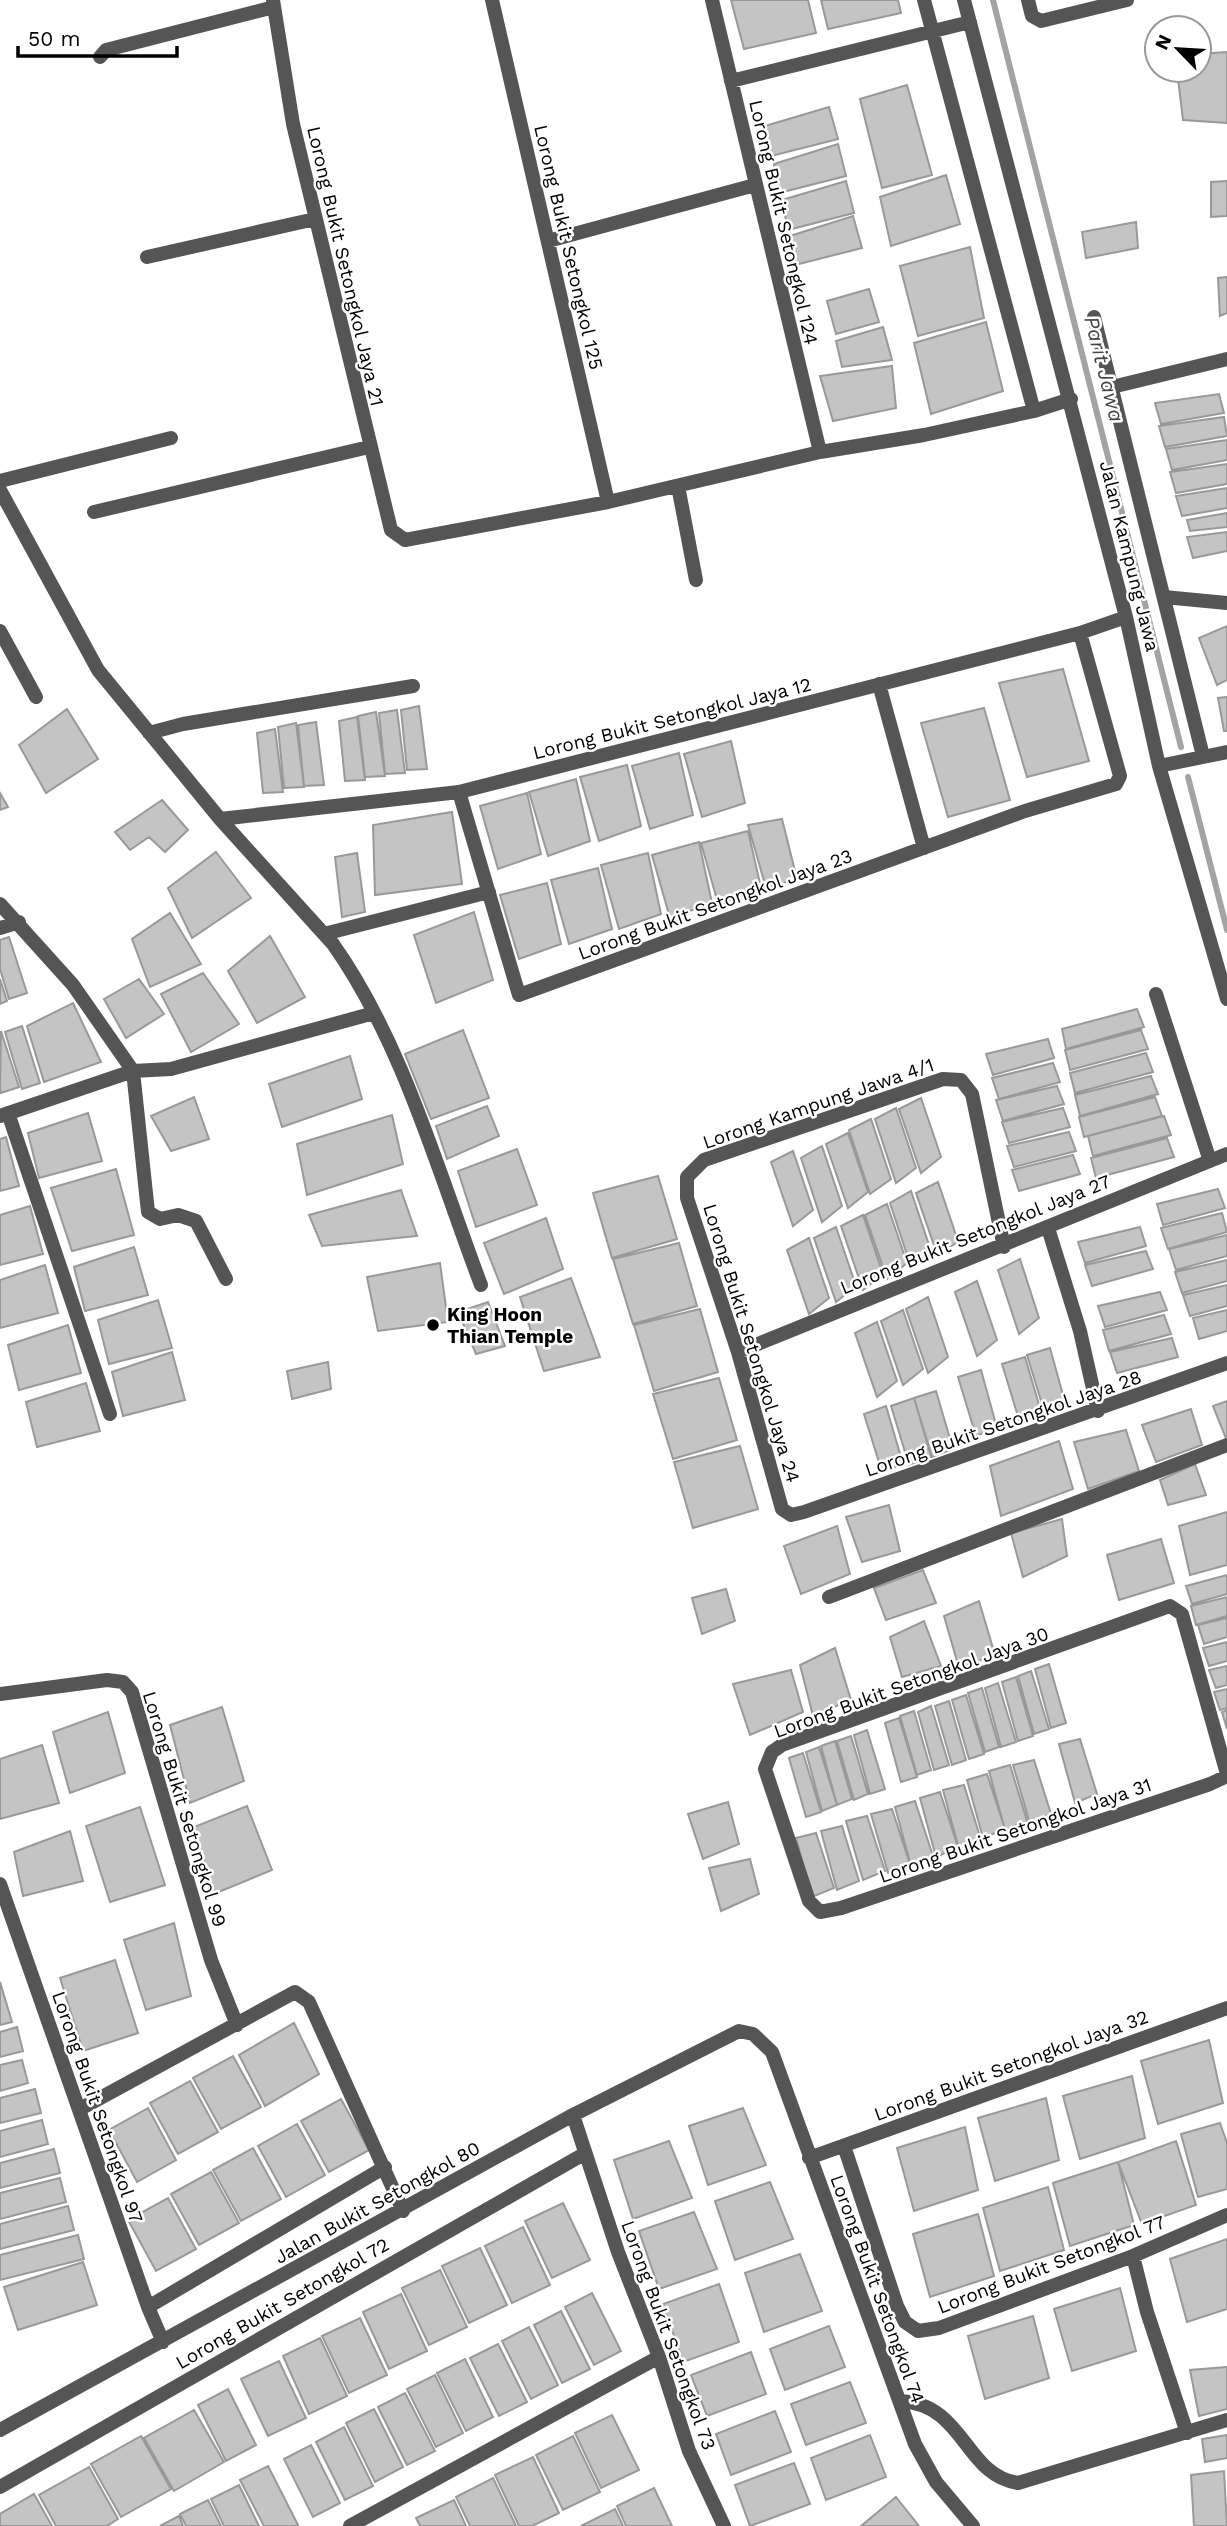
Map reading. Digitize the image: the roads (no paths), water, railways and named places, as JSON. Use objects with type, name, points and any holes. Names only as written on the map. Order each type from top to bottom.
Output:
[{"type":"street","name":"Lorong Bukit Setongkol 125","points":[[492,0],[608,502]]},
{"type":"street","name":"Lorong Bukit Setongkol 124","points":[[712,0],[820,452]]},
{"type":"street","points":[[925,0],[1034,411]]},
{"type":"street","name":"Jalan Kampung Jawa","points":[[964,0],[1071,399],[1126,617],[1159,766],[1227,999]]},
{"type":"street","points":[[1028,0],[1032,16],[1041,21],[1126,0]]},
{"type":"street","points":[[100,57],[106,50],[273,3]]},
{"type":"street","name":"Lorong Bukit Setongkol Jaya 21","points":[[273,3],[293,124],[391,530],[405,540],[608,502]]},
{"type":"street","points":[[731,81],[970,22]]},
{"type":"street","points":[[548,241],[755,185]]},
{"type":"street","points":[[146,257],[315,219]]},
{"type":"street","points":[[1094,317],[1203,756]]},
{"type":"street","points":[[1112,387],[1227,359]]},
{"type":"street","points":[[608,502],[820,452],[924,435],[1034,411],[1071,399]]},
{"type":"street","points":[[0,481],[171,438]]},
{"type":"street","points":[[94,512],[369,447]]},
{"type":"street","points":[[678,486],[696,580]]},
{"type":"street","points":[[0,490],[97,670],[220,819],[324,934],[348,966],[398,1064],[481,1285]]},
{"type":"street","points":[[1164,597],[1227,603]]},
{"type":"street","name":"Lorong Bukit Setongkol Jaya 12","points":[[220,819],[459,792],[1080,633],[1126,617]]},
{"type":"street","points":[[0,631],[36,696]]},
{"type":"street","name":"Lorong Bukit Setongkol Jaya 23","points":[[459,792],[519,995],[1025,811],[1116,784],[1120,776],[1080,633]]},
{"type":"street","points":[[879,684],[924,848]]},
{"type":"street","points":[[149,733],[183,724],[413,686]]},
{"type":"street","points":[[1159,766],[1227,752]]},
{"type":"street","points":[[324,934],[489,892]]},
{"type":"street","points":[[0,904],[73,985],[133,1071],[148,1212],[160,1219],[178,1215],[196,1220],[226,1279]]},
{"type":"street","points":[[0,928],[19,922]]},
{"type":"street","points":[[1156,994],[1210,1161]]},
{"type":"street","points":[[110,1414],[4,1114],[133,1071],[171,1069],[374,1013]]},
{"type":"street","name":"Lorong Kampung Jawa 4/1","points":[[687,1177],[704,1160],[943,1079],[961,1080],[972,1094],[1004,1247]]},
{"type":"street","name":"Lorong Bukit Setongkol Jaya 27","points":[[738,1352],[1004,1247],[1142,1187],[1227,1154]]},
{"type":"street","name":"Lorong Bukit Setongkol Jaya 24","points":[[687,1177],[687,1198],[738,1352],[782,1509],[791,1514]]},
{"type":"street","points":[[1048,1228],[1080,1331],[1098,1411]]},
{"type":"street","name":"Lorong Bukit Setongkol Jaya 28","points":[[791,1514],[1098,1411],[1227,1363]]},
{"type":"street","points":[[829,1597],[1227,1445]]},
{"type":"street","name":"Lorong Bukit Setongkol Jaya 30","points":[[813,1908],[765,1769],[772,1752],[782,1745],[1170,1606],[1182,1614],[1227,1775]]},
{"type":"street","name":"Lorong Bukit Setongkol 99","points":[[0,1694],[107,1680],[123,1682],[132,1692],[211,1959],[237,2025]]},
{"type":"street","name":"Lorong Bukit Setongkol Jaya 31","points":[[813,1908],[820,1912],[841,1908],[1210,1784],[1227,1775]]},
{"type":"street","name":"Lorong Bukit Setongkol 97","points":[[0,1884],[148,2307],[163,2342]]},
{"type":"street","points":[[80,2109],[295,1992],[309,2003],[403,2211]]},
{"type":"street","name":"Lorong Bukit Setongkol Jaya 32","points":[[809,2158],[1227,2008]]},
{"type":"street","name":"Jalan Bukit Setongkol 80","points":[[0,2430],[403,2211],[573,2115],[727,2035],[739,2031],[753,2034],[772,2052]]},
{"type":"street","name":"Lorong Bukit Setongkol 74","points":[[772,2052],[915,2444],[936,2482],[973,2526]]},
{"type":"street","name":"Lorong Bukit Setongkol 73","points":[[573,2115],[584,2154],[659,2357],[689,2451],[724,2526]]},
{"type":"street","name":"Lorong Bukit Setongkol 77","points":[[844,2146],[897,2306],[905,2322],[918,2331],[939,2328],[1133,2256],[1227,2216]]},
{"type":"street","name":"Lorong Bukit Setongkol 72","points":[[0,2487],[584,2154]]},
{"type":"street","points":[[148,2307],[385,2167]]},
{"type":"street","points":[[1133,2256],[1147,2312],[1187,2433]]},
{"type":"street","points":[[350,2526],[659,2357]]},
{"type":"street","points":[[900,2401],[932,2408],[953,2426],[989,2472],[1004,2481],[1018,2483],[1227,2420]]},
{"type":"waterway","name":"Parit Jawa","points":[[993,0],[1181,747]]},
{"type":"waterway","name":"Parit Jawa","points":[[1188,777],[1227,930]]},
{"type":"place","name":"King Hoon Thian Temple","points":[[433,1325]]}]
